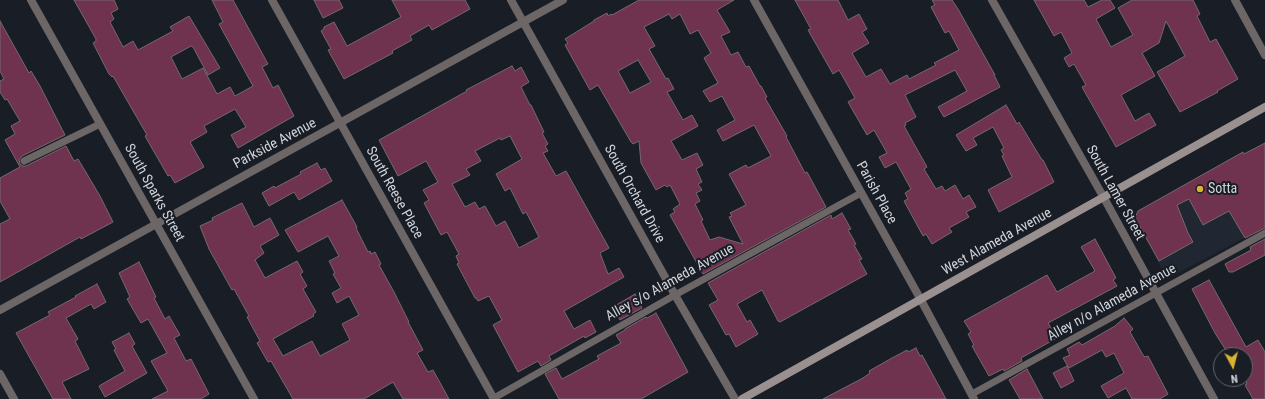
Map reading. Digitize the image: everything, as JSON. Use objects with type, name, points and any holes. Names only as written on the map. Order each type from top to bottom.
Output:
[{"type":"main road","name":"West Alameda Avenue","points":[[742,399],[1265,108]]},
{"type":"street","name":"South Sparks Street","points":[[31,0],[254,399]]},
{"type":"street","name":"South Reese Place","points":[[272,0],[494,398]]},
{"type":"street","name":"South Orchard Drive","points":[[511,0],[675,295],[735,399]]},
{"type":"street","name":"Parkside Avenue","points":[[0,310],[563,0]]},
{"type":"street","name":"Parish Place","points":[[754,0],[921,300],[973,397]]},
{"type":"street","name":"South Lamer Street","points":[[992,0],[1104,198],[1214,399]]},
{"type":"street","points":[[1235,0],[1265,55]]},
{"type":"street","points":[[0,374],[14,399]]},
{"type":"lane","points":[[24,161],[100,124]]},
{"type":"lane","name":"Alley s/o Alameda Avenue","points":[[494,398],[675,295],[861,193]]},
{"type":"lane","name":"Alley n/o Alameda Avenue","points":[[973,397],[1265,233]]},
{"type":"shaded area","points":[[1265,145],[1265,227],[1167,279],[1134,217]]},
{"type":"building","points":[[74,0],[114,0],[118,9],[111,13],[114,19],[110,22],[123,47],[133,41],[138,50],[173,31],[170,27],[189,16],[220,68],[208,75],[193,47],[191,46],[171,57],[182,79],[203,68],[217,94],[230,87],[235,96],[253,86],[219,24],[223,22],[212,0],[233,0],[268,64],[262,67],[273,88],[278,85],[294,116],[238,148],[231,135],[246,127],[235,109],[204,126],[207,132],[190,142],[204,167],[175,183],[170,175],[168,176],[145,136],[147,135],[113,76],[112,77],[109,74],[93,43],[96,39]]},
{"type":"building","points":[[314,0],[339,0],[343,8],[323,18]]},
{"type":"building","points":[[392,0],[465,0],[470,9],[432,30],[429,25],[410,36],[412,40],[392,51],[393,53],[344,79],[328,50],[331,49],[321,31],[324,27],[334,22],[347,46],[401,17]]},
{"type":"building","points":[[639,0],[734,0],[717,10],[730,32],[721,36],[731,55],[738,52],[746,67],[749,66],[767,97],[765,98],[787,136],[786,137],[805,173],[807,172],[826,207],[703,274],[670,215],[675,212],[673,209],[680,204],[670,185],[667,187],[665,185],[656,190],[641,163],[639,141],[633,144],[631,142],[598,85],[590,90],[565,45],[568,43],[565,39],[594,20],[607,13],[608,16],[611,14],[612,15]],"holes":[[[669,14],[672,19],[680,14],[690,34],[698,30],[711,53],[704,58],[718,83],[703,91],[710,102],[722,96],[735,120],[717,130],[723,141],[754,125],[771,156],[748,168],[746,165],[729,174],[746,205],[730,213],[732,216],[729,217],[743,244],[719,237],[710,240],[701,221],[703,220],[695,204],[700,201],[696,193],[702,190],[698,184],[702,182],[696,169],[703,165],[697,153],[682,160],[671,141],[698,126],[692,115],[683,120],[667,92],[674,89],[668,78],[666,79],[649,49],[655,46],[644,27]],[[638,60],[651,82],[630,93],[618,71]]]},
{"type":"building","points":[[795,0],[838,0],[848,20],[859,14],[867,29],[862,32],[869,43],[852,53],[866,77],[881,69],[890,84],[907,75],[909,79],[936,65],[934,63],[959,50],[949,31],[945,33],[931,7],[935,5],[932,0],[952,0],[995,75],[1000,87],[944,117],[938,107],[967,91],[955,70],[905,95],[916,117],[905,123],[906,125],[904,126],[927,167],[924,169],[936,189],[942,186],[945,191],[955,185],[963,199],[969,195],[976,207],[966,212],[969,217],[949,228],[952,232],[932,244],[926,234],[923,236],[904,201],[908,199],[905,193],[911,189],[896,162],[885,168],[879,157],[887,153],[874,130],[867,135],[848,102],[855,98],[839,70],[833,74],[808,30],[811,29]]},
{"type":"building","points":[[1034,0],[1084,0],[1088,7],[1102,0],[1110,0],[1115,8],[1096,19],[1111,47],[1133,35],[1118,8],[1132,0],[1193,0],[1200,14],[1197,16],[1210,42],[1216,39],[1238,79],[1217,91],[1218,92],[1180,112],[1157,72],[1185,56],[1166,21],[1159,43],[1142,53],[1155,76],[1121,95],[1135,121],[1149,113],[1156,125],[1116,147],[1082,87],[1086,85],[1074,64],[1069,67],[1064,58],[1072,53],[1061,32],[1054,36]]},
{"type":"building","points":[[0,21],[29,73],[31,71],[40,86],[65,135],[22,156],[19,160],[20,164],[26,166],[66,146],[74,161],[78,159],[100,196],[113,222],[81,239],[80,237],[0,282],[0,224],[10,219],[0,201],[0,178],[20,167],[5,140],[15,134],[11,126],[20,121],[7,99],[5,100],[0,92],[0,81],[4,79],[0,71]]},
{"type":"building","points":[[512,66],[515,71],[521,67],[529,82],[521,87],[544,132],[542,133],[548,144],[545,146],[548,151],[543,153],[556,176],[566,171],[609,248],[600,253],[608,274],[619,268],[624,277],[564,311],[574,329],[590,320],[596,332],[585,338],[584,336],[549,356],[551,360],[541,366],[538,361],[518,372],[493,325],[502,320],[489,296],[478,301],[475,298],[457,264],[459,263],[456,256],[459,254],[447,232],[441,235],[424,203],[429,200],[423,190],[438,182],[426,161],[398,176],[379,140],[467,91],[466,90]],"holes":[[[510,136],[522,159],[496,174],[505,191],[510,188],[523,214],[526,212],[539,237],[519,248],[505,221],[496,226],[485,206],[479,209],[475,202],[465,207],[452,184],[470,175],[466,169],[481,161],[475,151],[500,138],[501,140]]]},
{"type":"building","points":[[1006,105],[1017,124],[1019,122],[1043,160],[1054,182],[999,212],[988,190],[1012,177],[1002,156],[1004,155],[1001,150],[1004,148],[993,127],[973,138],[977,145],[966,151],[956,135]]},
{"type":"building","points":[[1265,143],[1265,228],[1245,238],[1229,211],[1203,225],[1189,199],[1177,205],[1193,242],[1159,261],[1139,225],[1136,227],[1135,218],[1138,211],[1243,152],[1244,154]]},
{"type":"building","points":[[317,163],[321,170],[325,168],[332,181],[299,200],[294,192],[269,206],[262,193],[301,174],[300,172]]},
{"type":"building","points":[[342,200],[357,227],[356,228],[368,252],[370,251],[371,254],[375,252],[381,264],[379,265],[423,350],[417,353],[428,372],[433,370],[449,399],[403,399],[393,382],[364,399],[293,399],[271,361],[268,362],[257,343],[260,341],[247,317],[249,316],[234,289],[232,290],[209,249],[200,226],[213,220],[212,218],[242,203],[254,227],[270,218],[279,235],[260,246],[264,253],[255,260],[265,278],[297,261],[303,272],[300,274],[307,286],[303,289],[316,312],[313,314],[314,316],[273,339],[283,356],[312,341],[320,356],[350,340],[342,324],[359,315],[349,296],[337,303],[332,293],[341,288],[333,274],[335,273],[329,261],[339,256],[328,236],[298,252],[285,230]]},
{"type":"building","points":[[842,213],[851,229],[848,230],[862,259],[859,260],[867,274],[780,322],[778,321],[762,290],[737,304],[747,322],[750,320],[758,334],[736,347],[729,334],[726,335],[709,305],[718,300],[708,283],[831,215],[832,219]]},
{"type":"building","points":[[1095,239],[1116,278],[1113,280],[1117,286],[1048,323],[1057,338],[1021,358],[1022,361],[1004,371],[1003,369],[989,376],[972,346],[974,345],[968,334],[971,332],[964,321],[1047,275],[1057,292],[1095,271],[1081,247]]},
{"type":"building","points":[[1265,239],[1265,255],[1233,272],[1229,272],[1225,264],[1251,250],[1250,247]]},
{"type":"building","points":[[139,262],[156,297],[154,298],[165,319],[169,316],[180,335],[174,338],[186,361],[191,359],[209,394],[201,399],[152,399],[168,391],[151,361],[167,353],[148,319],[141,323],[127,299],[130,297],[119,273]]},
{"type":"building","points":[[1209,280],[1246,347],[1224,347],[1192,289]]},
{"type":"building","points":[[97,284],[106,302],[94,309],[91,304],[66,318],[78,339],[75,341],[89,369],[62,382],[71,399],[53,399],[16,333],[50,315],[48,312]]},
{"type":"building","points":[[635,294],[642,308],[620,320],[613,307]]},
{"type":"building","points":[[656,313],[688,372],[641,399],[559,399],[545,374],[556,368],[562,379],[599,359],[597,356],[621,343],[616,335],[646,317],[647,318]]},
{"type":"building","points":[[1124,318],[1133,329],[1130,332],[1143,355],[1145,357],[1148,356],[1168,394],[1160,399],[1132,399],[1126,388],[1108,398],[1101,386],[1124,373],[1114,353],[1106,357],[1102,350],[1069,368],[1063,358],[1070,355],[1067,349],[1079,342],[1082,345],[1115,326]]},
{"type":"building","points":[[129,333],[135,344],[132,346],[147,373],[105,397],[99,386],[125,371],[114,350],[116,349],[112,342]]},
{"type":"building","points":[[1258,340],[1265,352],[1265,399],[1253,399],[1246,387],[1253,387],[1253,347],[1246,347]]},
{"type":"building","points":[[916,348],[920,356],[922,355],[946,399],[823,399],[863,378],[870,373],[869,371],[892,358],[907,350],[908,352]]},
{"type":"building","points":[[1067,366],[1074,381],[1061,388],[1053,373]]},
{"type":"building","points":[[1027,369],[1043,399],[1020,399],[1009,380]]},
{"type":"place","name":"Sotta","points":[[1200,189]]}]
